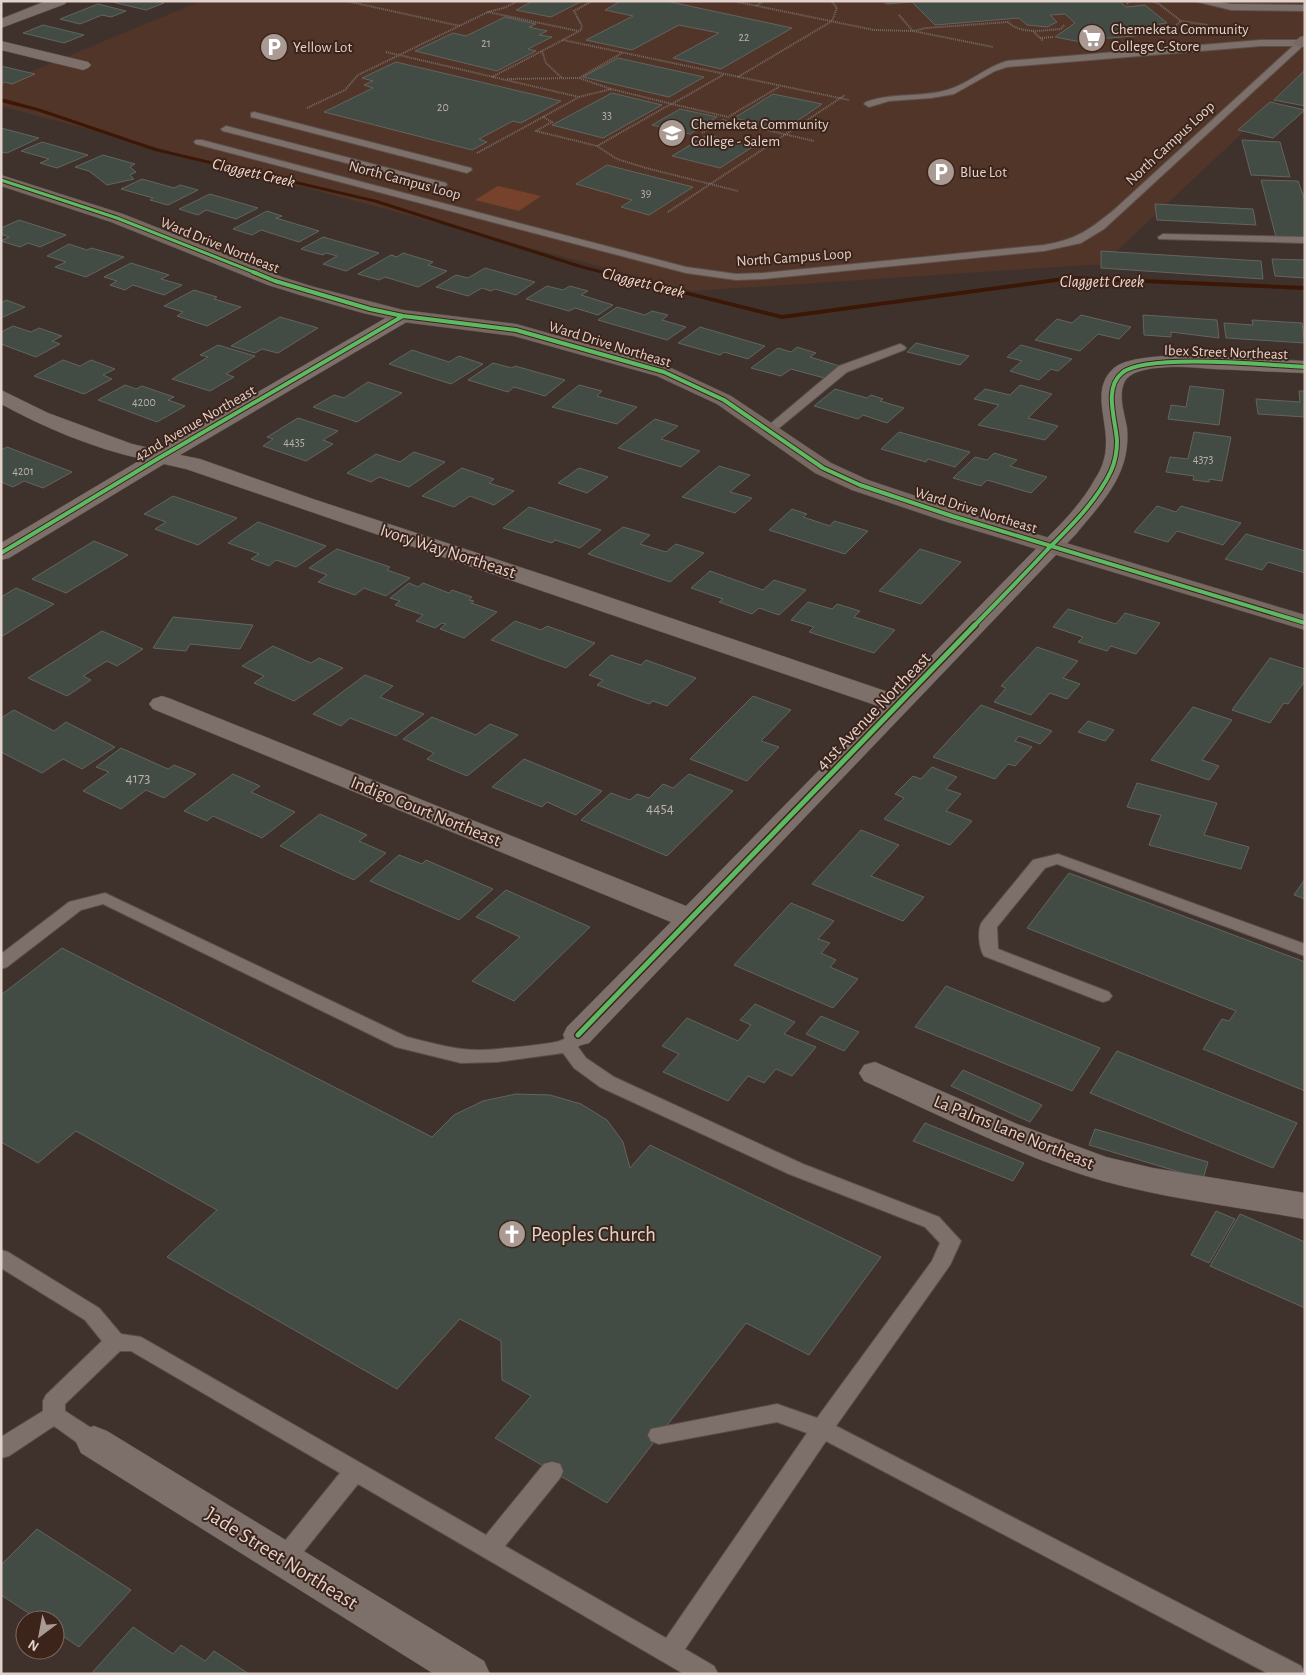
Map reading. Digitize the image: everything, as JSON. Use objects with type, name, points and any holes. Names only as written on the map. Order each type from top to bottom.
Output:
[{"type":"street","points":[[1,24],[60,1]]},
{"type":"street","points":[[1,45],[83,65]]},
{"type":"street","name":"Ward Drive Northeast","points":[[1,180],[164,236],[275,281],[370,309],[403,316],[516,330],[664,372],[724,400],[823,468],[860,485],[899,500],[1305,623]]},
{"type":"street","name":"42nd Avenue Northeast","points":[[1,553],[159,458],[403,316]]},
{"type":"street","name":"Ibex Street Northeast","points":[[1119,375],[1128,367],[1148,362],[1168,361],[1305,367]]},
{"type":"street","name":"41st Avenue Northeast","points":[[573,1041],[898,704],[1053,547],[1102,485],[1114,462],[1117,446],[1112,395],[1113,384],[1119,375]]},
{"type":"street","name":"Ivory Way Northeast","points":[[1,396],[41,417],[126,449],[192,464],[305,504],[539,581],[898,704]]},
{"type":"street","name":"Indigo Court Northeast","points":[[162,704],[690,919]]},
{"type":"street","name":"La Palms Lane Northeast","points":[[875,1073],[1016,1136],[1104,1169],[1152,1180],[1305,1206]]},
{"type":"street","name":"Jade Street Northeast","points":[[94,1442],[470,1674]]},
{"type":"lane","points":[[1198,1],[1231,7],[1305,8]]},
{"type":"lane","points":[[870,104],[890,98],[951,92],[996,66],[1261,43],[1304,42]]},
{"type":"lane","name":"North Campus Loop","points":[[199,142],[686,270],[727,276],[763,276],[1058,246],[1077,242],[1090,236],[1304,42]]},
{"type":"lane","points":[[254,115],[467,170],[416,199]]},
{"type":"lane","points":[[226,129],[442,184]]},
{"type":"lane","points":[[1163,237],[1305,240]]},
{"type":"lane","points":[[769,430],[843,369],[900,348]]},
{"type":"lane","points":[[1103,996],[990,952],[988,926],[1039,864],[1058,859],[1305,950]]},
{"type":"lane","points":[[1,963],[75,906],[105,898],[402,1042],[460,1057],[497,1056],[573,1041],[580,1063],[606,1082],[796,1169],[932,1222],[951,1241],[940,1265],[822,1429],[669,1653]]},
{"type":"lane","points":[[1,1258],[92,1314],[114,1342]]},
{"type":"lane","points":[[54,1415],[54,1401],[62,1390],[114,1342],[134,1343],[706,1674]]},
{"type":"lane","points":[[659,1435],[777,1413],[822,1429],[1293,1674]]},
{"type":"lane","points":[[54,1415],[94,1442]]},
{"type":"lane","points":[[1,1449],[54,1415]]},
{"type":"lane","points":[[284,1559],[356,1471]]},
{"type":"lane","points":[[489,1548],[552,1471]]},
{"type":"path","points":[[346,1],[460,26]]},
{"type":"path","points":[[303,110],[345,90],[358,75],[488,12],[504,8],[518,1]]},
{"type":"path","points":[[491,77],[579,32],[582,26],[574,11],[592,1]]},
{"type":"path","points":[[733,1],[874,30],[914,31],[1007,50],[1031,62]]},
{"type":"path","points":[[756,6],[764,1]]},
{"type":"path","points":[[737,77],[832,21],[837,8],[831,1]]},
{"type":"path","points":[[1126,4],[1130,1]]},
{"type":"path","points":[[1150,1],[1159,4],[1181,21]]},
{"type":"path","points":[[488,12],[579,32]]},
{"type":"path","points":[[899,15],[914,31]]},
{"type":"path","points":[[914,31],[926,28],[1008,22],[1020,29],[1050,31],[1061,29],[1064,25]]},
{"type":"path","points":[[1040,38],[1054,37]]},
{"type":"path","points":[[563,40],[870,104]]},
{"type":"path","points":[[542,51],[543,58],[547,64],[563,78]]},
{"type":"path","points":[[386,52],[579,97]]},
{"type":"path","points":[[579,78],[624,53]]},
{"type":"path","points":[[597,146],[724,74]]},
{"type":"path","points":[[502,80],[579,78],[610,89],[728,117]]},
{"type":"path","points":[[702,133],[779,86]]},
{"type":"path","points":[[476,153],[579,97],[610,89]]},
{"type":"path","points":[[668,212],[845,95]]},
{"type":"path","points":[[543,117],[552,122],[536,131],[597,146],[617,159],[646,168],[738,191]]},
{"type":"path","points":[[723,120],[814,141]]},
{"type":"shaded area","name":"Chemeketa Community College - Salem","points":[[201,1],[1305,1],[1305,74],[1103,264],[692,291],[1,106],[1,84]]},
{"type":"shaded area","points":[[498,186],[541,196],[519,211],[475,200]]},
{"type":"building","points":[[108,1],[158,1],[164,3],[146,10]]},
{"type":"building","points":[[533,1],[582,1],[551,17],[516,10]]},
{"type":"building","points":[[621,1],[666,1],[792,28],[721,69],[673,58],[719,33],[679,25],[632,50],[586,40],[633,16],[605,10]]},
{"type":"building","points":[[884,1],[1119,1],[1126,7],[1145,5],[1167,23],[1159,24],[1170,33],[1097,39],[1091,44],[1055,37],[1075,23],[1065,14],[1050,15],[1057,22],[1047,27],[1027,25],[1019,18],[935,25],[912,2],[886,4]]},
{"type":"building","points":[[98,4],[126,11],[111,17],[102,15],[80,24],[60,19]]},
{"type":"building","points":[[505,17],[536,24],[529,27],[547,31],[539,35],[552,37],[528,49],[536,51],[497,71],[415,51],[453,33],[466,36]]},
{"type":"building","points":[[43,25],[84,35],[64,43],[23,33]]},
{"type":"building","points":[[618,58],[704,77],[669,97],[583,77]]},
{"type":"building","points":[[396,62],[561,101],[521,123],[513,121],[479,139],[487,142],[472,150],[324,112],[373,88],[364,85],[373,81],[362,78]]},
{"type":"building","points":[[1,66],[35,74],[12,84],[5,82],[1,84]]},
{"type":"building","points":[[1305,70],[1305,106],[1274,100]]},
{"type":"building","points":[[612,93],[662,105],[603,138],[552,125]]},
{"type":"building","points":[[773,94],[822,104],[784,130],[734,118]]},
{"type":"building","points":[[1270,102],[1305,110],[1273,138],[1238,130]]},
{"type":"building","points":[[680,109],[717,117],[690,134],[652,125]]},
{"type":"building","points":[[1,128],[39,138],[7,153],[1,152]]},
{"type":"building","points":[[707,135],[754,146],[720,168],[672,156]]},
{"type":"building","points":[[1242,140],[1280,142],[1290,177],[1251,175]]},
{"type":"building","points":[[42,142],[88,155],[57,168],[40,163],[49,159],[21,151]]},
{"type":"building","points":[[103,155],[135,164],[130,167],[136,172],[130,175],[134,179],[107,185],[89,171],[75,167]]},
{"type":"building","points":[[607,165],[693,187],[649,215],[621,207],[632,200],[576,184]]},
{"type":"building","points":[[142,179],[174,188],[180,185],[198,190],[168,205],[150,200],[153,198],[121,189]]},
{"type":"building","points":[[1261,180],[1298,181],[1305,200],[1305,238],[1276,237]]},
{"type":"building","points":[[210,194],[258,208],[236,219],[206,210],[198,215],[179,209]]},
{"type":"building","points":[[1155,204],[1253,209],[1256,225],[1157,220]]},
{"type":"building","points":[[267,211],[282,216],[276,218],[319,231],[299,242],[261,230],[252,235],[233,229]]},
{"type":"building","points":[[19,220],[66,235],[40,247],[28,243],[20,247],[1,241],[9,237],[1,234],[1,228]]},
{"type":"building","points":[[323,237],[379,253],[346,271],[323,264],[337,256],[326,253],[323,255],[301,249]]},
{"type":"building","points":[[69,244],[87,250],[91,248],[124,257],[86,277],[55,267],[66,262],[47,256]]},
{"type":"building","points":[[1101,251],[1261,261],[1263,279],[1101,268]]},
{"type":"building","points":[[403,253],[433,262],[428,265],[447,271],[418,287],[385,277],[379,280],[358,274],[391,255],[397,257]]},
{"type":"building","points":[[1272,259],[1305,260],[1305,278],[1275,276]]},
{"type":"building","points":[[131,263],[169,275],[161,279],[182,285],[164,295],[133,285],[125,290],[110,285],[117,281],[104,277]]},
{"type":"building","points":[[485,268],[535,282],[516,295],[495,289],[491,291],[482,288],[468,296],[436,287],[456,275],[468,278]]},
{"type":"building","points":[[547,286],[563,290],[570,286],[588,291],[581,295],[613,305],[598,315],[575,308],[569,311],[526,299]]},
{"type":"building","points":[[194,290],[217,297],[214,299],[241,307],[207,326],[177,316],[183,312],[164,306]]},
{"type":"building","points":[[6,300],[25,307],[1,318],[1,303]]},
{"type":"building","points":[[617,307],[645,315],[652,311],[668,315],[662,320],[686,327],[667,340],[598,320]]},
{"type":"building","points":[[1081,315],[1131,327],[1119,339],[1098,334],[1080,351],[1035,340],[1057,319],[1072,323]]},
{"type":"building","points":[[1143,315],[1217,320],[1219,338],[1171,332],[1171,337],[1144,335]]},
{"type":"building","points":[[280,317],[318,328],[278,353],[262,349],[255,353],[231,346]]},
{"type":"building","points":[[1252,320],[1302,323],[1305,343],[1226,338],[1224,323],[1253,325]]},
{"type":"building","points":[[13,326],[31,332],[39,328],[62,336],[52,341],[60,344],[36,357],[1,344],[1,332]]},
{"type":"building","points":[[700,327],[765,346],[748,359],[724,352],[720,355],[678,343]]},
{"type":"building","points":[[916,343],[969,356],[960,365],[907,352]]},
{"type":"building","points":[[218,345],[255,356],[226,374],[234,377],[210,391],[172,379],[208,357],[200,355]]},
{"type":"building","points":[[1021,345],[1072,359],[1058,371],[1051,369],[1039,380],[1010,371],[1022,361],[1007,357]]},
{"type":"building","points":[[797,347],[816,353],[810,357],[843,367],[828,379],[791,369],[781,376],[751,368],[778,348],[791,352]]},
{"type":"building","points":[[412,350],[449,362],[459,356],[483,364],[451,384],[389,364]]},
{"type":"building","points":[[63,360],[80,366],[91,360],[115,369],[103,375],[112,379],[84,394],[34,376]]},
{"type":"building","points":[[493,363],[512,368],[515,366],[565,380],[545,396],[514,387],[508,392],[468,380]]},
{"type":"building","points":[[368,382],[402,393],[357,422],[313,407],[334,395],[344,398]]},
{"type":"building","points":[[125,385],[136,389],[142,386],[174,397],[168,400],[185,406],[157,422],[98,400]]},
{"type":"building","points":[[579,385],[602,391],[597,396],[637,407],[617,424],[552,407]]},
{"type":"building","points":[[1020,385],[1052,394],[1028,418],[1058,426],[1045,440],[978,425],[999,405],[974,399],[985,389],[1010,395]]},
{"type":"building","points":[[1190,386],[1224,390],[1219,425],[1168,419],[1171,405],[1186,407]]},
{"type":"building","points":[[835,389],[867,398],[871,395],[883,399],[880,401],[904,408],[887,423],[863,415],[858,419],[814,406]]},
{"type":"building","points":[[1299,391],[1305,391],[1305,417],[1258,414],[1256,399],[1300,402]]},
{"type":"building","points":[[298,418],[338,431],[323,440],[333,444],[306,461],[263,446],[273,439],[267,437]]},
{"type":"building","points":[[655,419],[678,426],[661,439],[700,451],[681,467],[618,448]]},
{"type":"building","points":[[899,432],[970,452],[955,467],[928,459],[926,462],[881,449]]},
{"type":"building","points":[[1194,432],[1231,437],[1222,481],[1209,479],[1209,482],[1193,480],[1194,476],[1166,472],[1170,457],[1188,459]]},
{"type":"building","points":[[7,447],[72,472],[43,488],[24,481],[13,487],[1,482],[1,450]]},
{"type":"building","points":[[414,452],[445,462],[409,487],[379,477],[371,482],[347,473],[376,454],[400,462]]},
{"type":"building","points":[[994,453],[1017,460],[1010,466],[1047,477],[1031,493],[987,480],[981,486],[953,478],[975,457],[987,460]]},
{"type":"building","points":[[719,466],[750,475],[730,492],[752,498],[735,513],[682,497]]},
{"type":"building","points":[[462,468],[494,479],[489,483],[514,491],[494,505],[470,496],[454,507],[422,496]]},
{"type":"building","points":[[579,468],[608,477],[587,493],[558,483]]},
{"type":"building","points":[[173,496],[237,518],[198,545],[155,529],[166,522],[144,514]]},
{"type":"building","points":[[1157,506],[1176,512],[1181,506],[1241,523],[1223,545],[1177,531],[1168,542],[1134,532]]},
{"type":"building","points":[[529,507],[601,530],[580,548],[555,540],[552,543],[503,528]]},
{"type":"building","points":[[792,509],[807,514],[803,517],[830,526],[834,521],[868,531],[845,554],[769,530]]},
{"type":"building","points":[[258,522],[326,546],[296,567],[276,560],[269,566],[251,559],[259,554],[228,543]]},
{"type":"building","points":[[623,527],[650,535],[640,544],[666,552],[676,544],[704,553],[670,582],[588,554]]},
{"type":"building","points":[[1246,534],[1305,551],[1305,573],[1268,562],[1262,570],[1225,559]]},
{"type":"building","points":[[94,541],[128,555],[66,593],[32,579]]},
{"type":"building","points":[[337,549],[390,567],[387,570],[410,578],[386,596],[364,588],[355,595],[318,582],[327,575],[309,568]]},
{"type":"building","points":[[920,549],[961,562],[921,604],[879,591]]},
{"type":"building","points":[[710,571],[763,590],[774,580],[806,590],[779,615],[759,608],[752,614],[719,602],[723,599],[691,588]]},
{"type":"building","points":[[409,583],[418,587],[423,583],[449,593],[452,590],[472,597],[469,600],[474,601],[471,603],[497,612],[464,638],[440,629],[446,624],[442,623],[435,628],[416,621],[423,615],[395,605],[400,601],[390,598]]},
{"type":"building","points":[[16,588],[54,604],[1,637],[1,597]]},
{"type":"building","points":[[808,602],[832,609],[837,604],[860,611],[854,617],[895,630],[874,653],[809,632],[814,627],[791,620]]},
{"type":"building","points":[[1068,609],[1116,624],[1125,613],[1160,623],[1136,654],[1111,646],[1107,651],[1078,642],[1083,637],[1053,627]]},
{"type":"building","points":[[173,617],[253,625],[240,649],[190,644],[186,651],[153,648]]},
{"type":"building","points":[[515,621],[541,630],[547,626],[595,643],[566,668],[491,640]]},
{"type":"building","points":[[102,631],[143,649],[117,666],[107,661],[83,676],[91,680],[67,696],[28,678]]},
{"type":"building","points":[[273,646],[311,663],[319,658],[343,668],[294,701],[254,683],[264,676],[242,666]]},
{"type":"building","points":[[1037,647],[1078,661],[1063,678],[1080,684],[1067,699],[1050,693],[1031,715],[994,702],[1006,688],[1001,686]]},
{"type":"building","points":[[611,655],[641,665],[646,660],[696,678],[667,706],[653,701],[649,704],[597,685],[603,680],[589,675]]},
{"type":"building","points":[[1270,658],[1305,669],[1305,681],[1288,704],[1284,703],[1270,723],[1232,710]]},
{"type":"building","points":[[365,675],[393,686],[380,697],[424,714],[396,736],[350,718],[341,726],[313,714]]},
{"type":"building","points":[[753,696],[791,710],[761,741],[779,747],[747,781],[690,759]]},
{"type":"building","points":[[981,705],[1052,731],[1040,744],[1019,736],[1015,741],[1032,747],[1015,766],[1008,764],[995,779],[933,757]]},
{"type":"building","points":[[1193,707],[1232,720],[1202,760],[1219,766],[1209,780],[1151,760]]},
{"type":"building","points":[[14,710],[54,731],[66,722],[115,747],[82,769],[63,759],[42,773],[1,752],[1,718]]},
{"type":"building","points":[[432,717],[476,735],[490,724],[518,735],[467,776],[427,759],[434,753],[403,739]]},
{"type":"building","points":[[1088,721],[1114,730],[1105,741],[1078,732]]},
{"type":"building","points":[[121,748],[168,769],[174,765],[196,774],[164,798],[146,790],[121,809],[83,791],[109,772],[96,767]]},
{"type":"building","points":[[524,759],[602,791],[576,815],[547,802],[542,807],[492,787]]},
{"type":"building","points":[[932,767],[957,777],[946,789],[961,794],[946,811],[972,821],[950,845],[884,819],[904,798],[895,794],[913,776],[921,779]]},
{"type":"building","points":[[233,774],[260,786],[251,792],[295,812],[262,838],[213,816],[207,821],[184,811]]},
{"type":"building","points":[[689,774],[733,791],[667,856],[581,820],[611,793],[630,800],[637,794],[649,798],[663,784],[673,788]]},
{"type":"building","points":[[1137,783],[1217,803],[1204,835],[1249,847],[1241,869],[1149,845],[1161,815],[1127,807]]},
{"type":"building","points":[[320,814],[367,835],[359,841],[386,853],[354,880],[280,846]]},
{"type":"building","points":[[861,830],[899,845],[871,876],[924,897],[903,921],[812,884]]},
{"type":"building","points":[[399,855],[422,864],[426,860],[493,889],[459,920],[370,881]]},
{"type":"building","points":[[1069,873],[1305,962],[1305,1091],[1203,1049],[1222,1019],[1229,1021],[1236,1011],[1027,928]]},
{"type":"building","points":[[1305,879],[1305,899],[1294,895]]},
{"type":"building","points":[[506,890],[590,927],[514,1001],[472,981],[520,937],[476,917]]},
{"type":"building","points":[[791,903],[834,921],[818,939],[830,943],[821,953],[836,960],[830,967],[858,979],[833,1008],[734,965]]},
{"type":"building","name":"Peoples Church","points":[[62,948],[432,1137],[454,1115],[483,1101],[516,1094],[550,1095],[581,1104],[607,1120],[623,1142],[630,1168],[650,1145],[881,1257],[809,1355],[746,1323],[607,1503],[495,1438],[531,1396],[502,1380],[501,1341],[460,1319],[397,1389],[167,1257],[217,1210],[76,1131],[38,1163],[1,1142],[1,995]]},
{"type":"building","points":[[946,986],[1100,1048],[1072,1091],[915,1027]]},
{"type":"building","points":[[755,1004],[795,1022],[784,1034],[816,1047],[792,1076],[776,1069],[764,1083],[748,1076],[728,1101],[663,1072],[679,1054],[662,1046],[687,1018],[738,1041],[751,1025],[740,1020]]},
{"type":"building","points":[[821,1016],[859,1032],[844,1051],[806,1034]]},
{"type":"building","points":[[1117,1051],[1297,1123],[1273,1168],[1090,1093]]},
{"type":"building","points":[[963,1070],[1042,1105],[1030,1122],[951,1086]]},
{"type":"building","points":[[925,1123],[1024,1163],[1013,1181],[913,1141]]},
{"type":"building","points":[[1095,1129],[1208,1162],[1203,1179],[1089,1145]]},
{"type":"building","points":[[1216,1211],[1235,1219],[1209,1263],[1191,1255]]},
{"type":"building","points":[[1240,1214],[1305,1242],[1305,1308],[1210,1266]]},
{"type":"building","points":[[37,1529],[131,1590],[79,1647],[65,1638],[65,1610],[24,1610],[1,1595],[1,1565]]},
{"type":"building","points":[[133,1627],[173,1654],[181,1645],[205,1661],[214,1651],[249,1674],[91,1674]]},
{"type":"waterway","name":"Claggett Creek","points":[[1,100],[39,110],[157,150],[375,201],[582,267],[782,317],[1071,278],[1305,288]]},
{"type":"cycle path","points":[[1,180],[117,218],[275,281],[307,291],[370,309],[403,316],[516,330],[664,372],[724,400],[823,468],[860,485],[952,516],[1305,623]]},
{"type":"cycle path","points":[[1,553],[159,458],[403,316]]},
{"type":"cycle path","points":[[578,1035],[1068,529],[1087,506],[1106,481],[1114,463],[1117,444],[1112,395],[1114,382],[1122,372],[1139,365],[1168,361],[1305,367]]},
{"type":"place","name":"Chemeketa Community College C-Store","points":[[1092,38]]},
{"type":"place","name":"Yellow Lot","points":[[274,47]]},
{"type":"place","name":"Chemeketa Community College - Salem","points":[[672,133]]},
{"type":"place","name":"Blue Lot","points":[[941,172]]},
{"type":"place","name":"Peoples Church","points":[[512,1234]]}]
